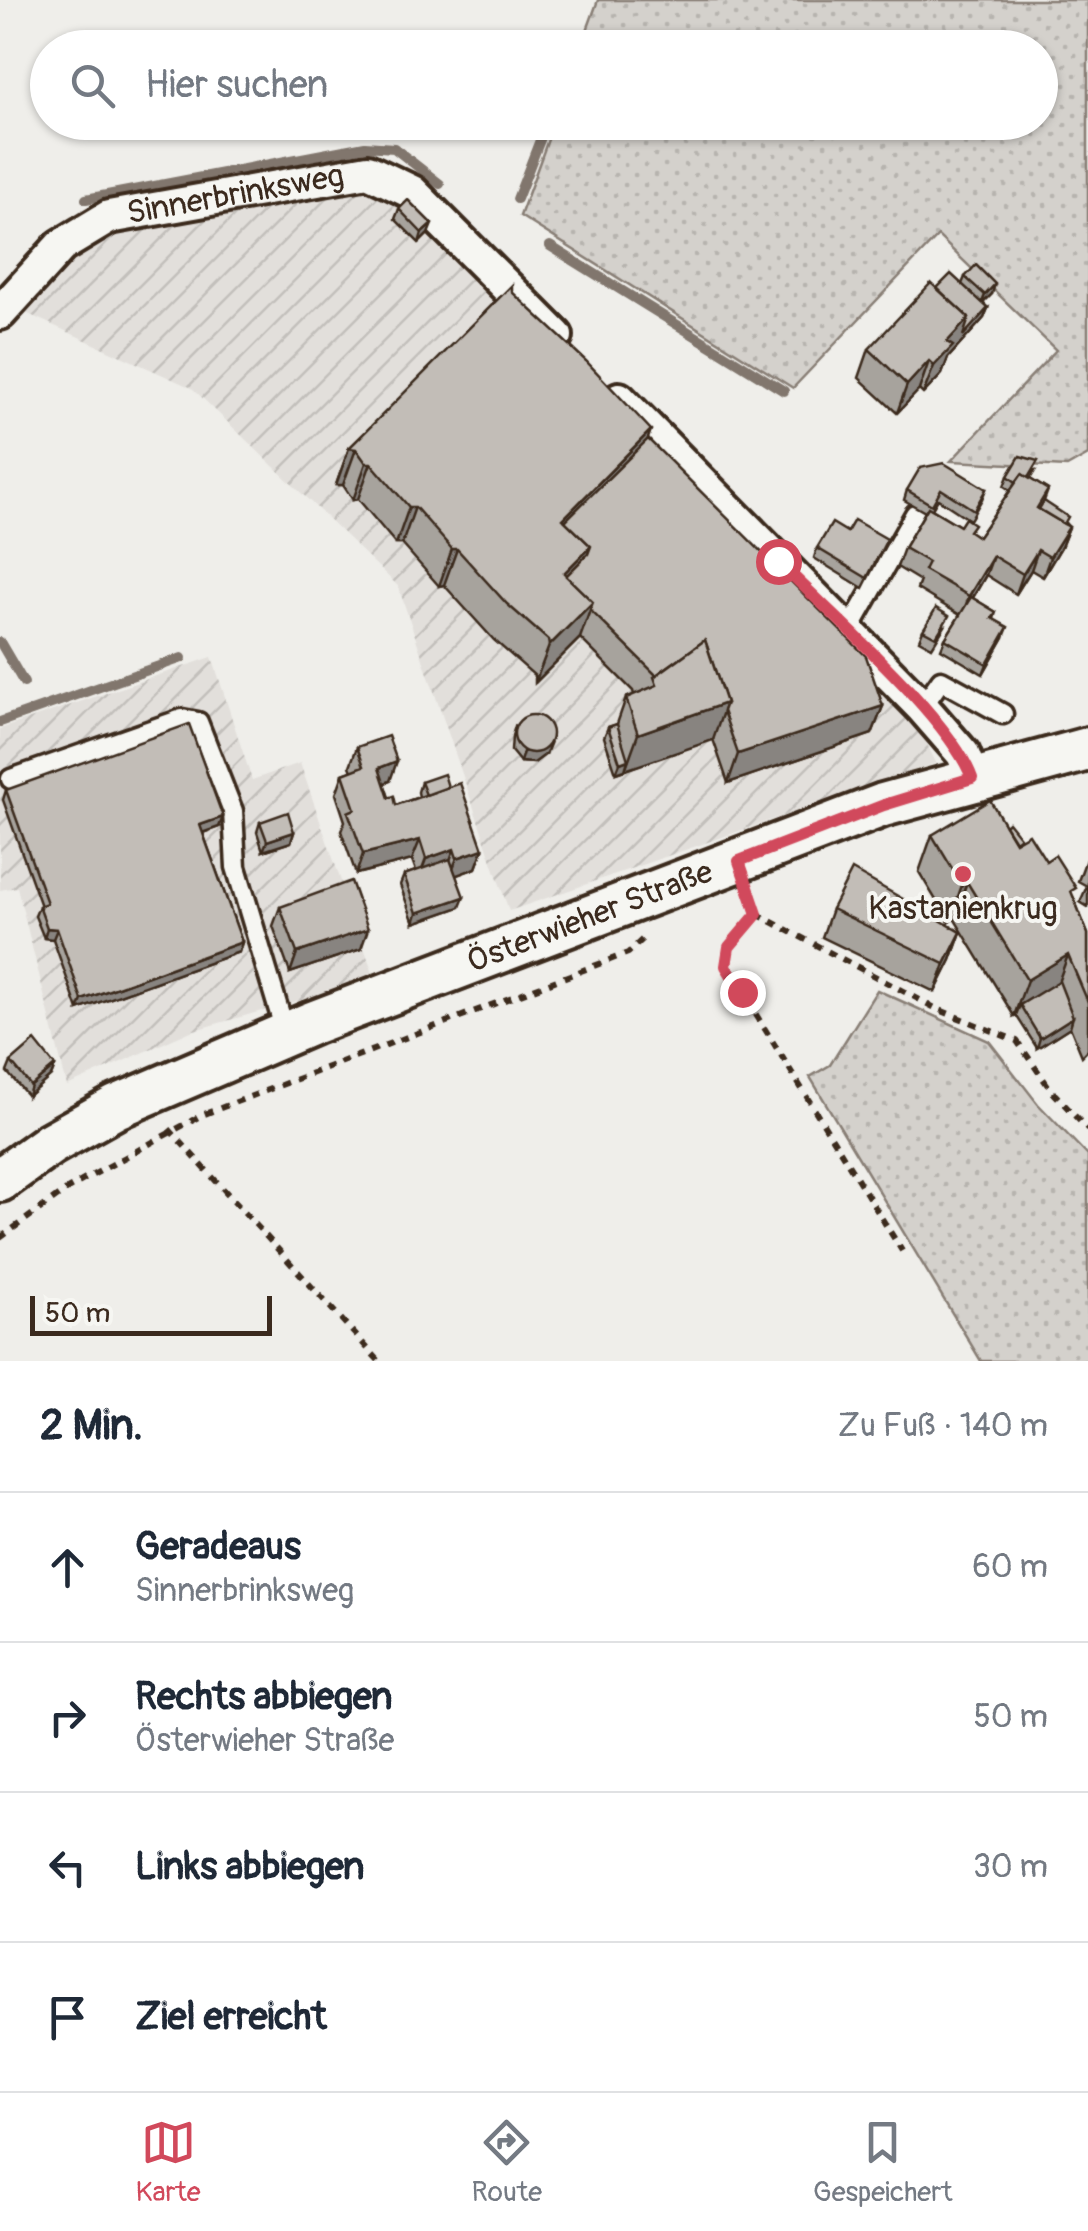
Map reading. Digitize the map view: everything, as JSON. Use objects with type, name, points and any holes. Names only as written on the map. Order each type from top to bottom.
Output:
[{"type":"street","name":"Sinnerbrinksweg","points":[[0,313],[61,246],[109,216],[368,171],[412,192],[573,354]]},
{"type":"street","points":[[600,381],[922,707],[964,754],[972,778]]},
{"type":"street","name":"Österwieher Straße","points":[[0,1180],[50,1144],[148,1091],[376,1000],[747,882],[884,805],[1088,749]]},
{"type":"street","name":"Österwieher Straße","points":[[0,1151],[139,1073],[282,1020],[376,1000]]},
{"type":"lane","points":[[848,632],[916,514]]},
{"type":"lane","points":[[922,707],[941,680],[1003,714]]},
{"type":"lane","points":[[12,778],[182,719],[198,722],[233,811],[236,867],[282,1020]]},
{"type":"path","points":[[747,882],[757,914],[937,1008],[1017,1041],[1051,1090],[1088,1130]]},
{"type":"path","points":[[757,914],[729,947],[726,966],[902,1251]]},
{"type":"path","points":[[0,1238],[70,1188],[202,1115],[628,953],[652,931]]},
{"type":"path","points":[[148,1091],[170,1132],[380,1361]]},
{"type":"shaded area","points":[[598,0],[1088,0],[1088,455],[1067,467],[951,461],[1056,350],[938,236],[793,388],[520,216],[548,140],[1058,140],[1058,30],[587,30]]},
{"type":"shaded area","points":[[364,186],[401,202],[920,729],[936,763],[509,911],[398,586],[192,388],[17,309],[65,257],[112,229]]},
{"type":"shaded area","points":[[212,657],[252,780],[300,763],[375,979],[191,1031],[67,1086],[17,887],[0,890],[0,729]]},
{"type":"shaded area","points":[[877,990],[989,1041],[1038,1104],[1088,1156],[1088,1361],[981,1361],[810,1077],[830,1065]]},
{"type":"building","points":[[408,200],[432,224],[422,233],[399,209]]},
{"type":"building","points":[[976,265],[995,284],[985,295],[965,277]]},
{"type":"building","points":[[951,274],[988,308],[963,336],[969,318],[937,288]]},
{"type":"building","points":[[931,283],[969,318],[947,342],[953,346],[934,366],[929,361],[907,385],[869,349]]},
{"type":"building","points":[[512,285],[512,292],[586,361],[651,430],[563,519],[591,546],[564,573],[593,602],[549,646],[548,640],[507,604],[457,549],[452,549],[415,507],[409,507],[371,463],[366,463],[356,449],[349,448]]},
{"type":"building","points":[[648,439],[866,656],[883,706],[738,754],[705,640],[656,675],[590,610],[593,602],[566,576],[591,546],[565,521]]},
{"type":"building","points":[[1020,456],[1038,461],[1028,478],[1022,474],[1016,482],[1008,476]]},
{"type":"building","points":[[944,463],[986,489],[974,510],[941,489],[932,505],[907,490],[920,468]]},
{"type":"building","points":[[1022,474],[1048,490],[1037,508],[1069,527],[1050,557],[1038,550],[1023,574],[993,556],[969,596],[924,570],[928,562],[904,548],[928,507],[960,526],[965,518],[974,524],[969,531],[978,537]]},
{"type":"building","points":[[1044,501],[1068,517],[1064,524],[1039,509]]},
{"type":"building","points":[[854,520],[887,539],[867,578],[817,548],[832,523],[847,532]]},
{"type":"building","points":[[971,597],[996,612],[992,618],[1008,627],[987,664],[945,639]]},
{"type":"building","points":[[936,608],[949,616],[936,637],[923,630]]},
{"type":"building","points":[[705,640],[726,703],[638,734],[626,698],[657,685],[654,677]]},
{"type":"building","points":[[533,715],[546,721],[552,734],[546,747],[533,753],[520,747],[514,734],[520,721]]},
{"type":"building","points":[[189,724],[223,817],[200,825],[242,942],[82,1000],[57,929],[47,928],[39,906],[47,903],[6,790]]},
{"type":"building","points":[[617,724],[628,760],[620,763],[608,727]]},
{"type":"building","points":[[388,736],[397,761],[379,768],[389,798],[394,796],[396,805],[460,783],[483,849],[457,858],[454,849],[426,859],[420,840],[363,854],[348,812],[355,809],[343,774],[364,766],[357,747]]},
{"type":"building","points":[[444,774],[448,787],[426,795],[421,782]]},
{"type":"building","points":[[990,800],[1015,842],[1029,834],[1046,861],[1055,855],[1076,888],[1071,891],[1088,934],[1088,1002],[1068,955],[1027,980],[967,882],[962,885],[932,835]]},
{"type":"building","points":[[288,812],[294,832],[267,841],[260,822]]},
{"type":"building","points":[[1008,822],[1020,837],[1015,841],[1005,825]]},
{"type":"building","points":[[450,859],[464,897],[417,913],[404,875]]},
{"type":"building","points":[[852,870],[961,932],[945,964],[832,909]]},
{"type":"building","points":[[351,881],[368,929],[297,953],[280,907]]},
{"type":"building","points":[[1059,981],[1073,1017],[1040,1038],[1020,1005]]},
{"type":"building","points":[[35,1041],[55,1066],[31,1086],[11,1062]]},
{"type":"waterway","points":[[517,199],[540,140]]},
{"type":"waterway","points":[[86,199],[365,146],[394,148],[440,184]]},
{"type":"waterway","points":[[550,246],[784,391]]},
{"type":"waterway","points":[[0,642],[24,683]]},
{"type":"waterway","points":[[0,722],[182,658]]},
{"type":"place","name":"Kastanienkrug","points":[[963,874]]},
{"type":"route","points":[[742,992],[726,966],[729,947],[757,914],[739,861],[884,805],[972,778],[964,754],[922,707],[778,561]]}]
